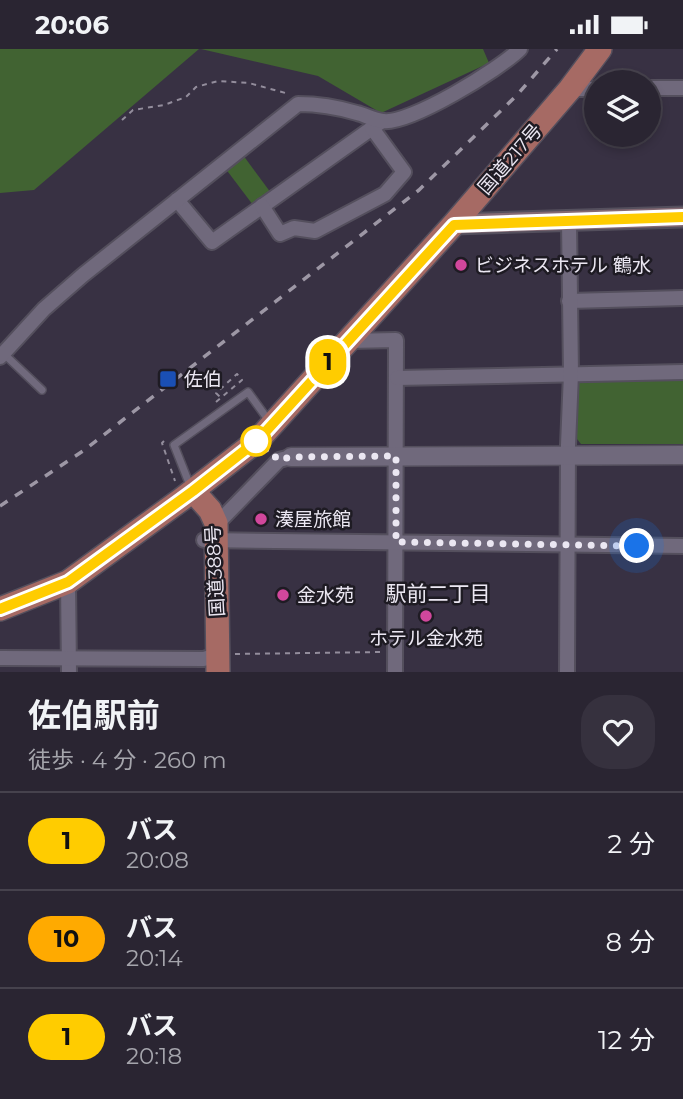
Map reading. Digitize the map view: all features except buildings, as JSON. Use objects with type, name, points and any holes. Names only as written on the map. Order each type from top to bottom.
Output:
[{"type":"highway","name":"国道217号","points":[[0,609],[68,582],[184,489],[258,440],[454,225],[570,89],[600,49]]},
{"type":"highway","name":"国道388号","points":[[184,489],[210,510],[213,534],[211,664]]},
{"type":"main road","points":[[454,225],[683,217]]},
{"type":"street","points":[[177,199],[212,241],[377,125],[399,121],[481,78],[509,60],[520,49]]},
{"type":"street","points":[[661,89],[683,88]]},
{"type":"street","points":[[570,89],[584,89]]},
{"type":"street","points":[[1,353],[44,309],[298,104],[324,104],[377,125],[404,172],[385,194],[315,231],[294,228],[281,235],[261,206]]},
{"type":"street","points":[[567,672],[571,374],[569,221]]},
{"type":"street","points":[[569,301],[683,298]]},
{"type":"street","points":[[348,341],[396,340],[395,672]]},
{"type":"street","points":[[397,378],[683,372]]},
{"type":"street","points":[[213,534],[279,460],[291,457],[683,455]]},
{"type":"street","points":[[213,534],[396,542],[683,546]]},
{"type":"street","points":[[68,582],[69,665]]},
{"type":"street","points":[[0,658],[69,665],[211,664]]},
{"type":"lane","points":[[1,353],[42,390]]},
{"type":"lane","points":[[184,489],[174,445],[248,392],[272,424]]},
{"type":"path","points":[[122,120],[134,110],[164,105],[186,97],[196,87],[218,81],[249,83],[294,96],[298,104]]},
{"type":"path","points":[[220,398],[216,393],[237,374],[242,380]]},
{"type":"path","points":[[162,443],[184,489]]},
{"type":"path","points":[[211,664],[395,652]]},
{"type":"green space","points":[[0,49],[199,49],[34,190],[0,193]]},
{"type":"green space","points":[[201,49],[483,49],[489,63],[381,113],[318,76]]},
{"type":"green space","points":[[243,155],[271,193],[253,205],[225,168]]},
{"type":"green space","points":[[683,378],[683,444],[581,444],[577,439],[577,385],[582,380]]},
{"type":"railway","points":[[0,506],[83,451],[419,190],[517,95],[557,49]]},
{"type":"bus line","name":"1","points":[[0,609],[68,582],[258,440],[454,225],[683,217]]},
{"type":"place","name":"ビジネスホテル 鶴水","points":[[461,265]]},
{"type":"place","name":"佐伯","points":[[168,379]]},
{"type":"place","name":"湊屋旅館","points":[[261,519]]},
{"type":"place","name":"金水苑","points":[[283,595]]},
{"type":"place","name":"ホテル金水苑","points":[[426,616]]},
{"type":"district","name":"駅前二丁目","points":[[438,593]]},
{"type":"route","points":[[256,441],[279,460],[291,457],[396,456],[396,542],[637,546]]}]
